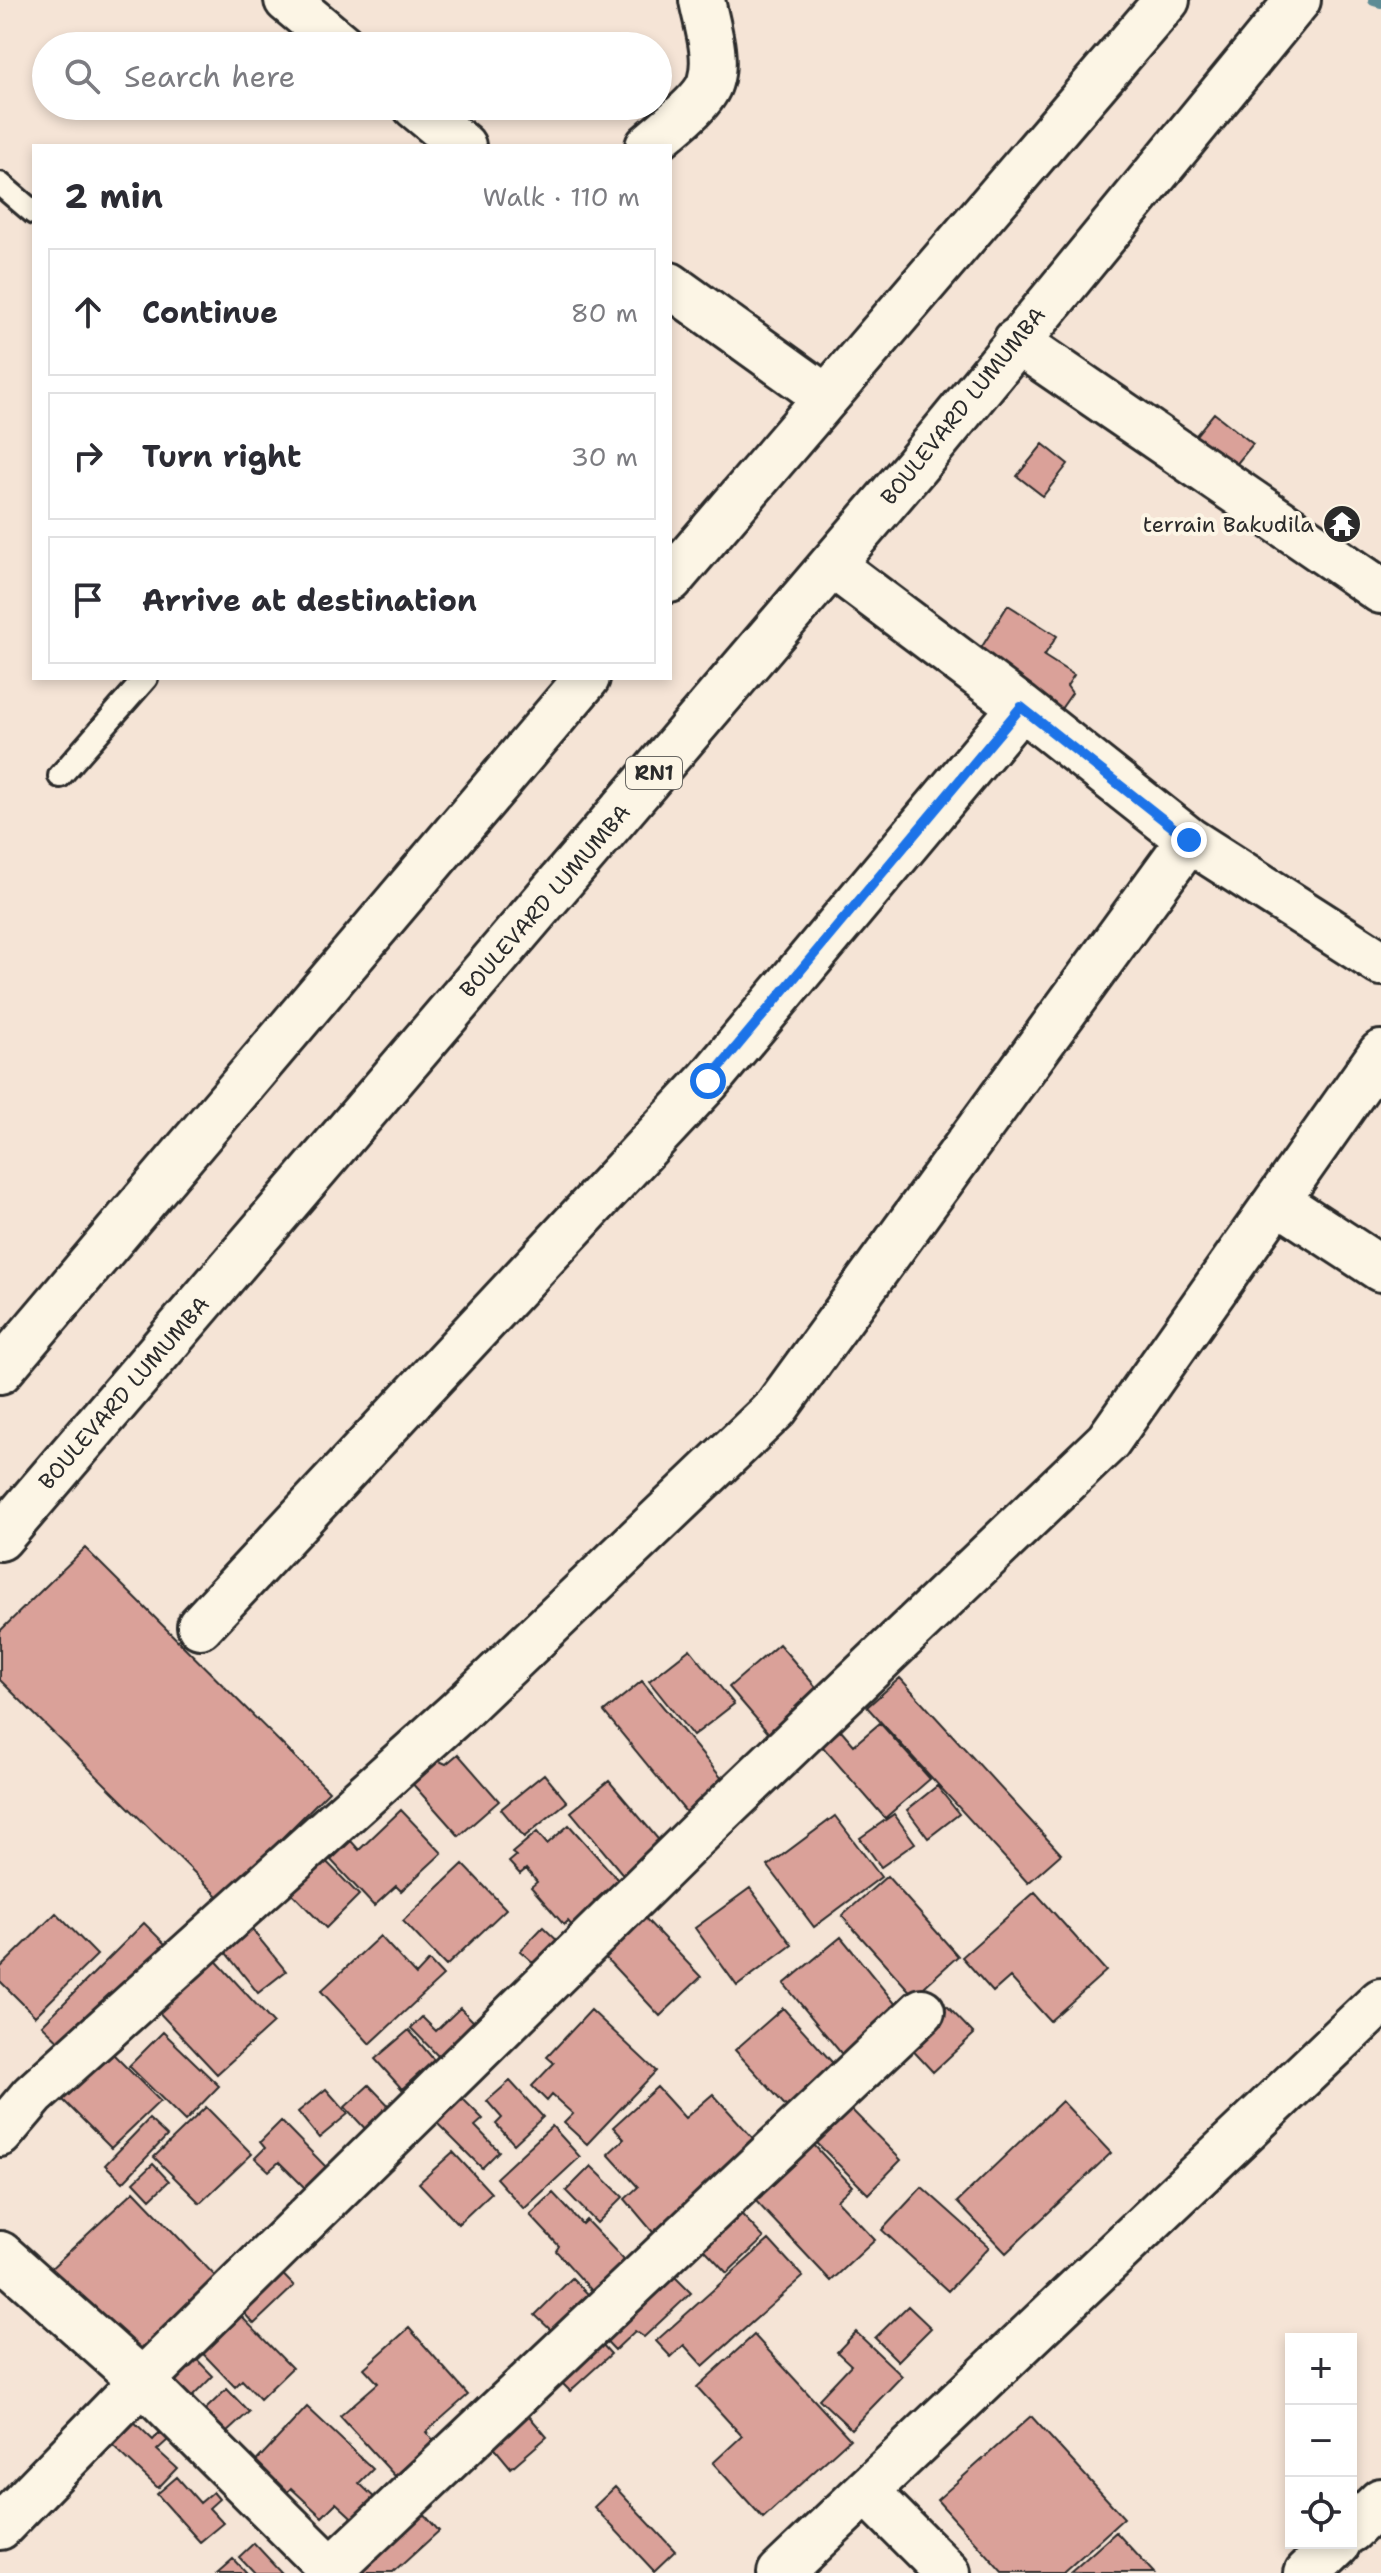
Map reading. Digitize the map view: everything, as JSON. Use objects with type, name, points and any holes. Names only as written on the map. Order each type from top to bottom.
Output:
[{"type":"main road","points":[[287,0],[325,32]]},
{"type":"main road","points":[[650,144],[698,100],[710,84],[713,54],[702,0]]},
{"type":"main road","points":[[672,578],[1167,0]]},
{"type":"main road","name":"BOULEVARD LUMUMBA","points":[[0,1538],[832,565],[1298,0]]},
{"type":"main road","points":[[432,120],[461,144]]},
{"type":"main road","points":[[672,286],[826,397]]},
{"type":"main road","points":[[1016,341],[1381,591]]},
{"type":"main road","points":[[832,565],[1021,707],[1189,840],[1381,963]]},
{"type":"main road","points":[[0,1371],[585,680]]},
{"type":"main road","points":[[200,1626],[708,1081],[1021,707]]},
{"type":"main road","points":[[0,2134],[33,2095],[459,1711],[776,1408],[1189,840]]},
{"type":"main road","points":[[0,2527],[142,2381],[715,1817],[1108,1441],[1381,1053]]},
{"type":"main road","points":[[1277,1201],[1381,1269]]},
{"type":"main road","points":[[780,2573],[1381,2001]]},
{"type":"main road","points":[[0,2254],[142,2381],[332,2572],[922,2011]]},
{"type":"main road","points":[[866,2491],[948,2573]]},
{"type":"main road","points":[[1357,2524],[1381,2501]]},
{"type":"main road","points":[[1307,2573],[1332,2549]]},
{"type":"lane","points":[[0,184],[32,211]]},
{"type":"lane","points":[[60,776],[144,680]]},
{"type":"building","points":[[1214,413],[1253,444],[1230,472],[1192,440]]},
{"type":"building","points":[[1043,444],[1068,464],[1043,496],[1017,476]]},
{"type":"building","points":[[1008,605],[1057,636],[1044,656],[1074,675],[1067,686],[1072,693],[1054,719],[973,661]]},
{"type":"building","points":[[85,1548],[329,1791],[221,1899],[0,1680],[0,1631]]},
{"type":"building","points":[[779,1644],[821,1693],[771,1736],[729,1687]]},
{"type":"building","points":[[690,1649],[734,1704],[693,1736],[649,1681]]},
{"type":"building","points":[[900,1678],[1061,1854],[1028,1883],[867,1707]]},
{"type":"building","points":[[642,1681],[728,1786],[690,1817],[604,1712]]},
{"type":"building","points":[[880,1723],[930,1779],[885,1818],[822,1746],[841,1730],[854,1745]]},
{"type":"building","points":[[458,1754],[499,1801],[459,1836],[410,1781],[435,1759],[446,1764]]},
{"type":"building","points":[[544,1774],[567,1802],[524,1837],[501,1809]]},
{"type":"building","points":[[609,1781],[668,1851],[630,1883],[571,1812]]},
{"type":"building","points":[[937,1786],[959,1814],[928,1838],[907,1810]]},
{"type":"building","points":[[401,1810],[442,1853],[401,1891],[396,1886],[374,1906],[331,1860],[351,1841],[359,1850]]},
{"type":"building","points":[[894,1814],[915,1843],[881,1867],[860,1838]]},
{"type":"building","points":[[835,1816],[881,1877],[814,1927],[768,1866]]},
{"type":"building","points":[[569,1825],[618,1880],[594,1901],[598,1906],[573,1927],[568,1921],[564,1925],[531,1887],[537,1882],[526,1869],[520,1874],[509,1862],[516,1856],[512,1853],[537,1832],[547,1844]]},
{"type":"building","points":[[316,1851],[359,1895],[326,1928],[282,1883]]},
{"type":"building","points":[[463,1864],[506,1909],[446,1966],[403,1921]]},
{"type":"building","points":[[887,1876],[958,1956],[914,1996],[842,1916]]},
{"type":"building","points":[[750,1888],[792,1945],[737,1986],[695,1928]]},
{"type":"building","points":[[1035,1892],[1106,1971],[1050,2021],[1010,1977],[993,1992],[962,1957]]},
{"type":"building","points":[[56,1913],[97,1955],[35,2016],[0,1981],[0,1968]]},
{"type":"building","points":[[644,1917],[701,1977],[660,2016],[603,1955]]},
{"type":"building","points":[[144,1923],[169,1948],[68,2050],[42,2025]]},
{"type":"building","points":[[249,1926],[286,1971],[258,1993],[223,1949]]},
{"type":"building","points":[[543,1927],[565,1948],[543,1971],[520,1951]]},
{"type":"building","points":[[380,1936],[416,1975],[429,1961],[443,1976],[370,2044],[321,1991]]},
{"type":"building","points":[[841,1937],[902,2012],[845,2058],[784,1984]]},
{"type":"building","points":[[210,1954],[273,2023],[217,2074],[153,2006]]},
{"type":"building","points":[[947,2006],[974,2034],[933,2072],[906,2043]]},
{"type":"building","points":[[460,2008],[475,2023],[439,2057],[411,2028],[422,2017],[436,2031]]},
{"type":"building","points":[[783,2008],[840,2071],[792,2113],[735,2050]]},
{"type":"building","points":[[591,2010],[656,2071],[587,2144],[564,2123],[573,2114],[552,2095],[547,2101],[532,2086],[554,2063],[547,2057]]},
{"type":"building","points":[[409,2030],[434,2060],[402,2089],[375,2059]]},
{"type":"building","points":[[163,2032],[219,2086],[185,2121],[129,2066]]},
{"type":"building","points":[[102,2043],[160,2101],[111,2148],[53,2090]]},
{"type":"building","points":[[510,2081],[543,2117],[514,2144],[496,2124],[502,2118],[487,2101]]},
{"type":"building","points":[[369,2085],[395,2112],[371,2135],[345,2107]]},
{"type":"building","points":[[657,2087],[685,2118],[713,2094],[760,2146],[657,2237],[625,2199],[638,2187],[608,2154],[624,2139],[613,2127]]},
{"type":"building","points":[[326,2089],[348,2114],[319,2138],[298,2112]]},
{"type":"building","points":[[458,2094],[483,2119],[475,2126],[499,2151],[482,2168],[433,2119]]},
{"type":"building","points":[[1062,2101],[1111,2153],[1006,2253],[957,2202]]},
{"type":"building","points":[[846,2104],[901,2160],[868,2194],[811,2137]]},
{"type":"building","points":[[206,2107],[252,2154],[200,2203],[154,2157]]},
{"type":"building","points":[[149,2119],[167,2136],[123,2182],[105,2165]]},
{"type":"building","points":[[281,2121],[329,2170],[308,2191],[279,2162],[269,2171],[255,2158],[265,2148],[260,2142]]},
{"type":"building","points":[[552,2126],[580,2157],[524,2209],[496,2178]]},
{"type":"building","points":[[813,2144],[852,2186],[837,2200],[875,2240],[831,2281],[754,2199]]},
{"type":"building","points":[[453,2152],[491,2193],[458,2224],[419,2183]]},
{"type":"building","points":[[153,2164],[169,2181],[150,2199],[134,2182]]},
{"type":"building","points":[[591,2166],[623,2197],[597,2223],[566,2191]]},
{"type":"building","points":[[922,2187],[989,2247],[948,2291],[882,2230]]},
{"type":"building","points":[[134,2191],[217,2278],[129,2361],[46,2273]]},
{"type":"building","points":[[553,2193],[582,2224],[586,2220],[625,2261],[593,2292],[556,2251],[559,2246],[530,2215]]},
{"type":"building","points":[[730,2202],[764,2238],[727,2273],[693,2237]]},
{"type":"building","points":[[769,2240],[803,2277],[703,2366],[684,2345],[671,2357],[656,2341]]},
{"type":"building","points":[[272,2263],[294,2286],[254,2324],[232,2300]]},
{"type":"building","points":[[664,2266],[691,2293],[644,2337],[635,2331],[615,2350],[595,2329]]},
{"type":"building","points":[[572,2278],[595,2301],[558,2337],[535,2315]]},
{"type":"building","points":[[228,2303],[292,2368],[260,2399],[242,2380],[235,2387],[190,2340]]},
{"type":"building","points":[[908,2306],[931,2328],[898,2361],[875,2338]]},
{"type":"building","points":[[409,2328],[468,2395],[426,2432],[434,2442],[395,2476],[340,2416],[378,2383],[364,2368]]},
{"type":"building","points":[[856,2332],[902,2376],[851,2429],[819,2399],[851,2365],[837,2352]]},
{"type":"building","points":[[592,2333],[611,2354],[570,2391],[550,2371]]},
{"type":"building","points":[[754,2335],[850,2439],[763,2518],[713,2463],[742,2436],[697,2387]]},
{"type":"building","points":[[185,2347],[213,2376],[180,2409],[151,2381]]},
{"type":"building","points":[[227,2389],[249,2412],[214,2444],[192,2422]]},
{"type":"building","points":[[307,2407],[373,2469],[359,2483],[380,2503],[359,2524],[336,2503],[322,2517],[291,2488],[280,2500],[248,2470]]},
{"type":"building","points":[[524,2410],[547,2437],[511,2468],[487,2439],[504,2437],[512,2430],[507,2425]]},
{"type":"building","points":[[127,2415],[153,2440],[160,2432],[168,2440],[157,2450],[177,2468],[158,2488],[105,2438]]},
{"type":"building","points":[[1031,2416],[1124,2518],[1063,2573],[1003,2573],[937,2500]]},
{"type":"building","points":[[177,2477],[200,2503],[213,2492],[219,2499],[209,2508],[223,2523],[200,2542],[157,2494]]},
{"type":"building","points":[[615,2487],[675,2551],[654,2571],[594,2507]]},
{"type":"building","points":[[413,2502],[439,2531],[393,2573],[344,2573]]},
{"type":"building","points":[[1116,2532],[1154,2573],[1070,2573]]},
{"type":"building","points":[[254,2543],[282,2573],[254,2573],[239,2557]]},
{"type":"building","points":[[233,2559],[246,2573],[217,2573]]},
{"type":"waterway","points":[[1374,0],[1381,2]]},
{"type":"place","name":"terrain Bakudila","points":[[1342,524]]},
{"type":"route","points":[[708,1081],[1021,707],[1189,840]]}]
